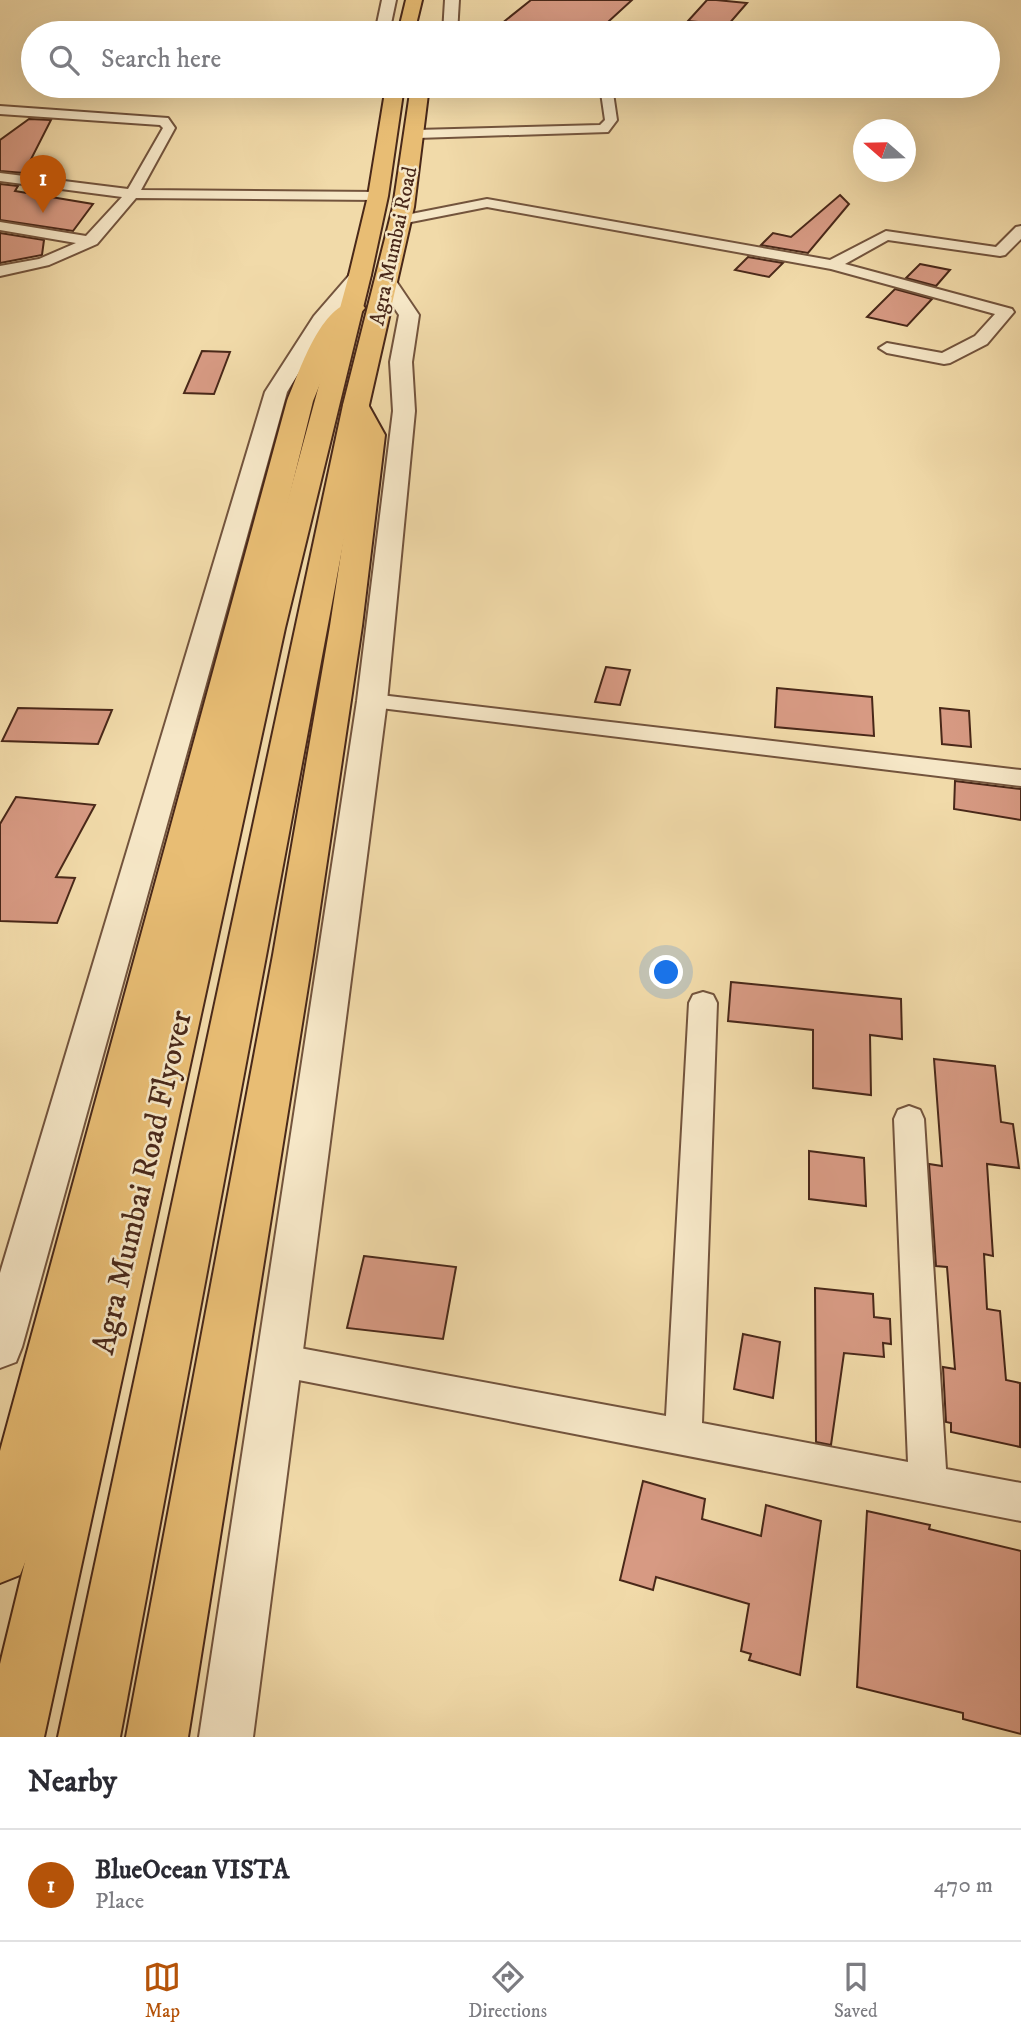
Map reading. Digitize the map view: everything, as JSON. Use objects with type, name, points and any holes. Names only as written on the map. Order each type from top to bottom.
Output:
[{"type":"main road","points":[[410,21],[414,0]]},
{"type":"main road","name":"Agra Mumbai Road","points":[[290,629],[356,405],[378,196],[394,98]]},
{"type":"main road","name":"Agra Mumbai Road","points":[[367,288],[401,220],[417,134],[419,98]]},
{"type":"main road","points":[[290,629],[367,288]]},
{"type":"main road","points":[[0,1555],[300,401],[329,332],[367,288]]},
{"type":"main road","points":[[157,1737],[293,955],[346,626],[372,435],[356,405]]},
{"type":"main road","name":"Agra Mumbai Road Flyover","points":[[13,1737],[290,629]]},
{"type":"main road","name":"Agra Mumbai Road Flyover","points":[[89,1737],[290,629]]},
{"type":"street","points":[[384,21],[388,0]]},
{"type":"street","points":[[451,21],[452,0]]},
{"type":"street","points":[[417,134],[604,129],[611,120],[608,98]]},
{"type":"street","points":[[0,110],[164,121],[169,128],[132,194],[109,226],[92,242],[64,257],[0,271]]},
{"type":"street","points":[[0,177],[132,194],[378,196]]},
{"type":"street","points":[[401,220],[487,203],[832,265],[1006,312],[981,340],[944,359],[887,348]]},
{"type":"street","points":[[0,226],[92,242]]},
{"type":"street","points":[[1000,252],[1021,230]]},
{"type":"street","points":[[832,265],[886,235],[1021,255]]},
{"type":"street","points":[[0,1347],[276,392],[321,320],[367,288],[409,315],[401,362],[404,411],[372,701],[226,1737]]},
{"type":"street","points":[[372,701],[1021,778]]},
{"type":"street","points":[[683,1438],[703,1003]]},
{"type":"street","points":[[909,1119],[928,1484]]},
{"type":"street","points":[[278,1360],[1021,1502]]},
{"type":"building","points":[[531,0],[632,0],[609,21],[505,21]]},
{"type":"building","points":[[707,0],[747,3],[731,21],[688,21]]},
{"type":"building","points":[[29,119],[51,120],[24,173],[0,171],[0,140]]},
{"type":"building","points":[[0,184],[18,186],[15,191],[93,204],[73,231],[0,220]]},
{"type":"building","points":[[840,195],[849,204],[808,253],[761,245],[773,233],[791,237]]},
{"type":"building","points":[[0,233],[44,240],[42,255],[0,263]]},
{"type":"building","points":[[748,257],[783,263],[769,277],[735,270]]},
{"type":"building","points":[[920,264],[950,270],[936,286],[906,278]]},
{"type":"building","points":[[895,289],[932,299],[907,326],[867,317]]},
{"type":"building","points":[[202,351],[230,352],[214,394],[184,393]]},
{"type":"building","points":[[606,667],[630,670],[620,705],[595,702]]},
{"type":"building","points":[[777,688],[872,697],[874,736],[775,727]]},
{"type":"building","points":[[18,708],[112,710],[98,744],[2,741]]},
{"type":"building","points":[[940,708],[969,711],[971,747],[942,744]]},
{"type":"building","points":[[955,781],[1021,789],[1021,820],[954,809]]},
{"type":"building","points":[[16,797],[95,805],[56,877],[75,878],[57,923],[0,921],[0,824]]},
{"type":"building","points":[[731,982],[901,999],[902,1039],[870,1035],[871,1095],[813,1088],[813,1030],[728,1021]]},
{"type":"building","points":[[934,1059],[995,1066],[1001,1122],[1013,1124],[1019,1168],[987,1164],[993,1256],[984,1254],[987,1309],[1000,1311],[1006,1380],[1020,1383],[1020,1447],[951,1432],[951,1423],[946,1422],[943,1367],[955,1369],[947,1267],[936,1266],[929,1164],[942,1166]]},
{"type":"building","points":[[809,1151],[864,1158],[866,1206],[809,1199]]},
{"type":"building","points":[[364,1256],[456,1267],[443,1339],[347,1328]]},
{"type":"building","points":[[815,1288],[873,1294],[874,1317],[890,1319],[891,1344],[883,1343],[884,1357],[844,1353],[831,1445],[816,1442]]},
{"type":"building","points":[[743,1334],[780,1342],[773,1398],[734,1389]]},
{"type":"building","points":[[643,1481],[705,1499],[702,1519],[761,1536],[766,1505],[821,1521],[800,1675],[749,1660],[751,1654],[741,1651],[749,1604],[656,1577],[653,1590],[620,1580]]},
{"type":"building","points":[[867,1511],[930,1525],[929,1529],[1021,1551],[1021,1734],[963,1719],[963,1713],[857,1687]]},
{"type":"place","name":"BlueOcean VISTA","points":[[43,213]]}]
